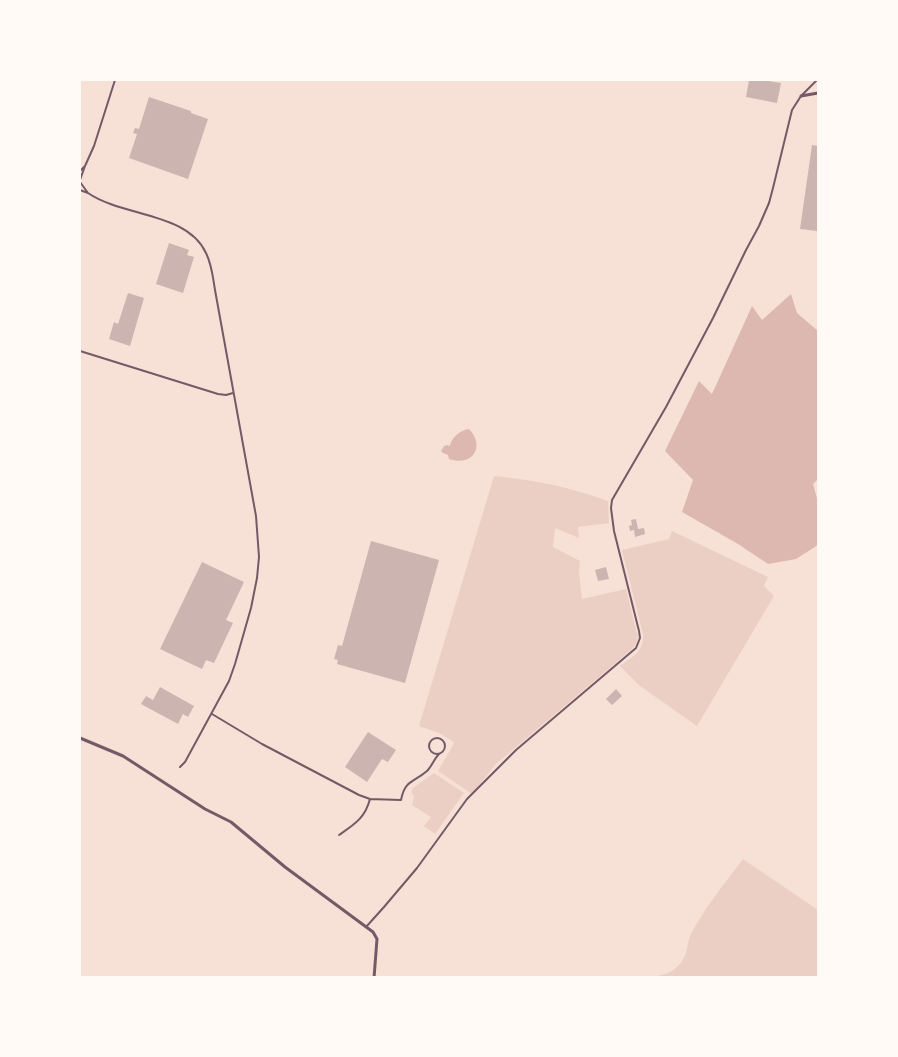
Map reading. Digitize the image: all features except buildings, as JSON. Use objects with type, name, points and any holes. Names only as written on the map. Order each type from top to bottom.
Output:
[{"type":"street","points":[[88,193],[80,182],[115,80]]},
{"type":"street","points":[[366,927],[417,868],[466,799],[516,750],[636,648],[639,643],[639,631],[611,516],[612,500],[666,407],[764,217],[790,114],[801,96],[817,80]]},
{"type":"street","points":[[801,96],[819,93]]},
{"type":"street","points":[[80,171],[85,166]]},
{"type":"street","points":[[80,190],[100,200],[181,227],[199,243],[207,254],[256,516],[259,556],[257,578],[237,659],[229,681],[212,714],[186,762],[180,767]]},
{"type":"street","points":[[80,351],[221,395],[233,393]]},
{"type":"street","points":[[212,714],[262,744],[370,799],[401,800],[403,789],[428,770],[433,760],[444,751],[445,746],[439,738],[434,738],[429,742],[433,760]]},
{"type":"street","points":[[80,738],[123,756],[205,809],[231,822],[285,867],[373,932],[377,939],[374,978]]},
{"type":"street","points":[[432,753],[439,754]]},
{"type":"street","points":[[339,835],[364,816],[370,799]]},
{"type":"shaded area","points":[[791,294],[797,313],[818,331],[818,479],[813,484],[818,502],[818,545],[796,559],[768,564],[682,512],[693,480],[665,451],[699,381],[712,394],[752,306],[762,320]]},
{"type":"shaded area","points":[[469,429],[476,442],[474,454],[464,460],[449,459],[448,455],[441,451],[444,446],[450,446],[456,435]]},
{"type":"shaded area","points":[[494,476],[552,485],[608,501],[609,523],[578,527],[579,538],[555,528],[553,547],[580,561],[582,599],[626,589],[638,638],[631,650],[496,764],[472,794],[438,771],[454,742],[439,733],[419,726]]},
{"type":"shaded area","points":[[672,531],[768,577],[764,586],[774,596],[697,726],[640,686],[620,666],[640,649],[643,640],[622,550],[669,539]]},
{"type":"shaded area","points":[[434,773],[464,793],[435,834],[424,826],[431,817],[412,805],[414,796],[411,792],[413,788]]},
{"type":"shaded area","points":[[743,859],[818,910],[818,977],[647,977],[667,973],[681,962],[697,922]]}]
